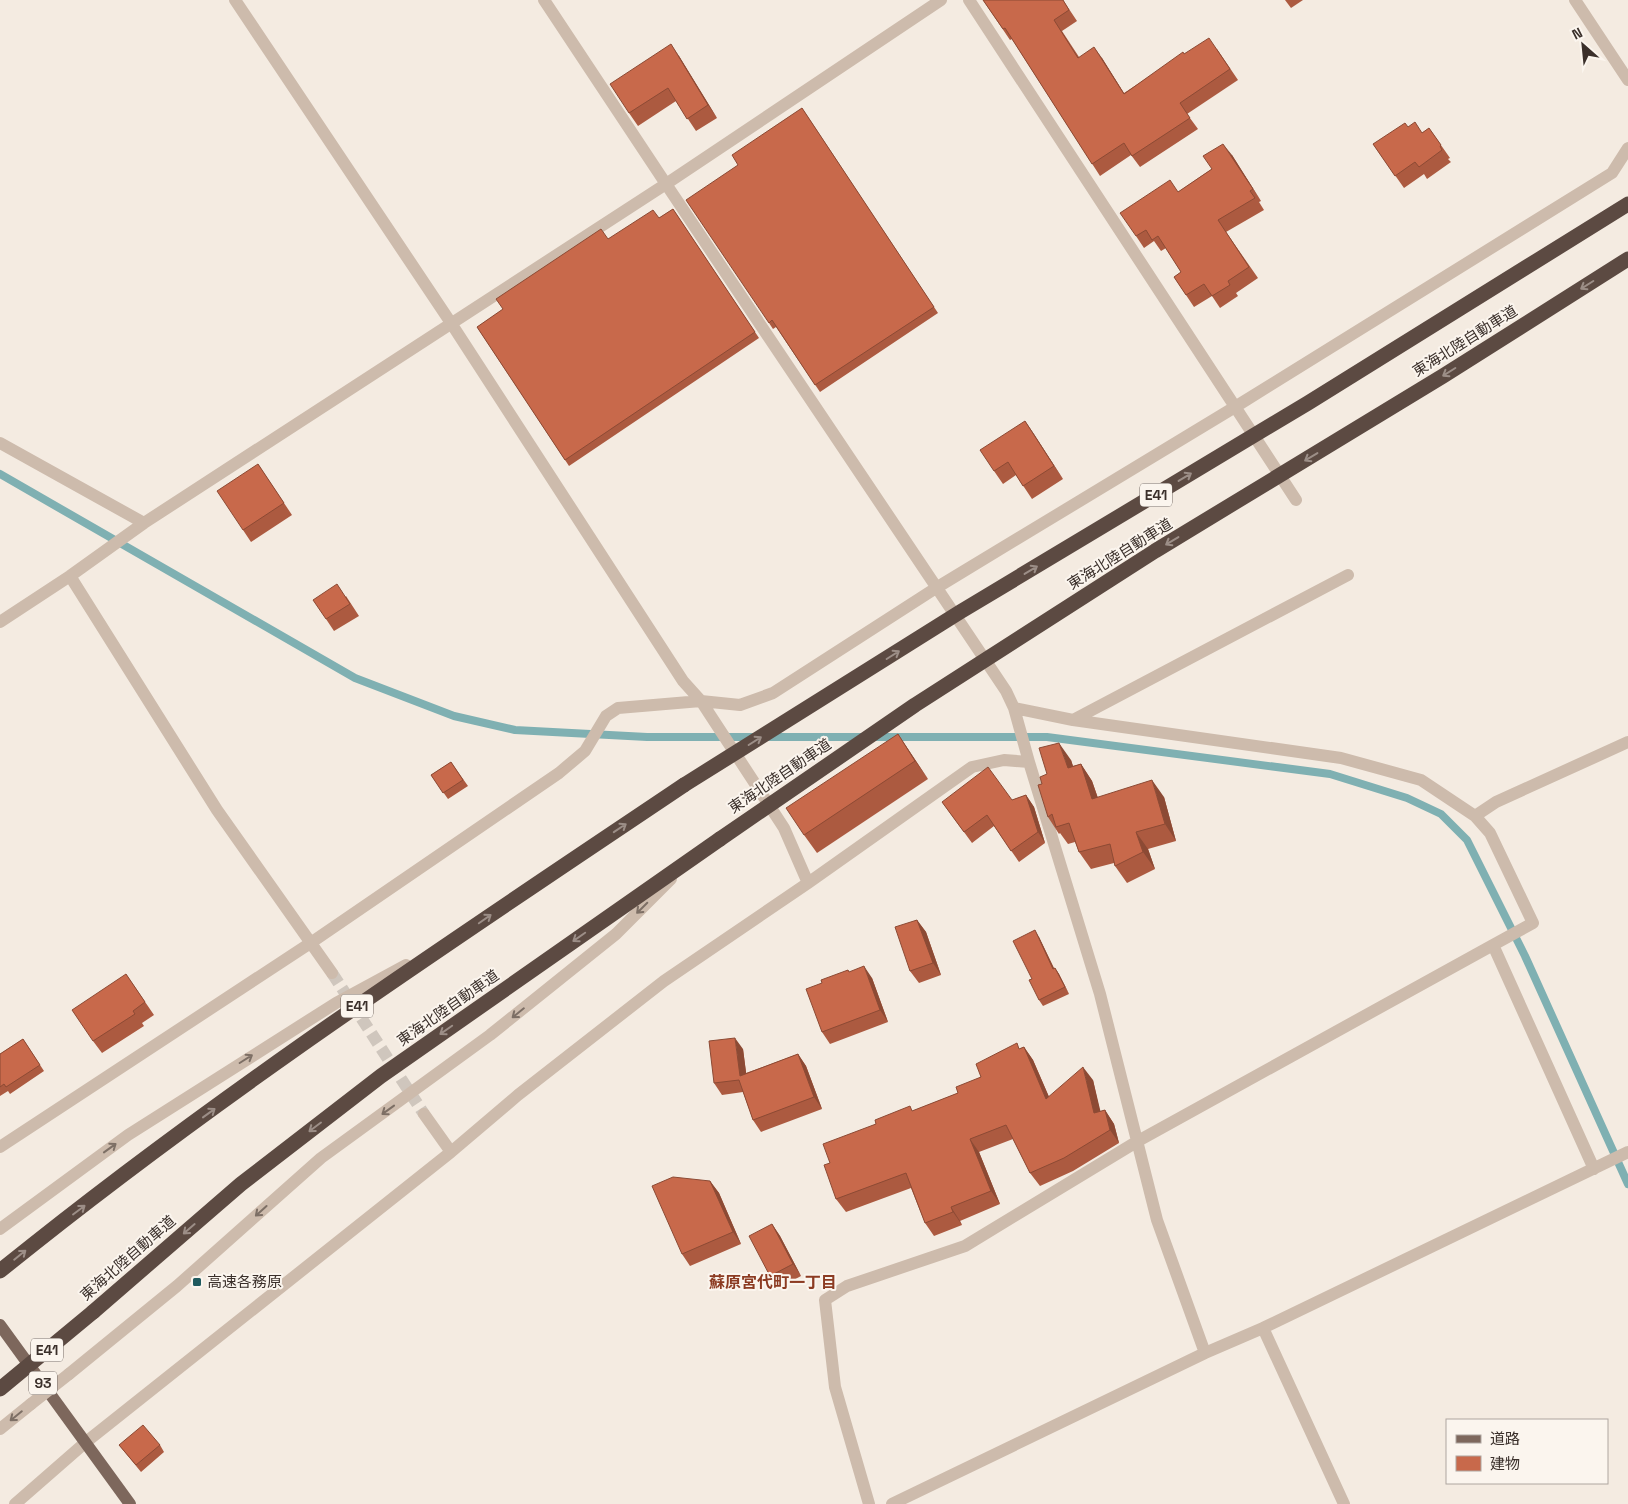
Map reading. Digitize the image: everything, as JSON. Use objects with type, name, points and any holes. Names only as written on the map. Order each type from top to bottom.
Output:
[{"type":"highway","name":"東海北陸自動車道","points":[[0,1272],[40,1239],[178,1135],[311,1038],[684,785],[960,612],[1308,403],[1628,204]]},
{"type":"highway","name":"東海北陸自動車道","points":[[0,1388],[93,1312],[241,1184],[381,1076],[688,861],[915,705],[1155,551],[1444,376],[1628,259]]},
{"type":"main road","name":"93","points":[[0,1325],[130,1504]]},
{"type":"street","points":[[235,0],[450,323],[677,672],[701,701],[784,828],[808,883]]},
{"type":"street","points":[[544,0],[1006,691],[1016,711],[1029,762],[1100,994],[1157,1220],[1204,1353]]},
{"type":"street","points":[[0,622],[70,576],[130,533],[666,184],[941,0]]},
{"type":"street","points":[[969,0],[1296,500]]},
{"type":"street","points":[[1575,0],[1628,80]]},
{"type":"street","points":[[0,1147],[312,942],[559,774],[585,751],[606,716],[618,708],[701,701],[740,705],[773,692],[936,588],[1235,407],[1612,173],[1628,148]]},
{"type":"street","points":[[0,443],[144,524]]},
{"type":"street","points":[[1073,720],[1348,575]]},
{"type":"street","points":[[70,576],[217,810],[332,972]]},
{"type":"street","points":[[869,1504],[835,1387],[825,1300],[847,1286],[965,1246],[1138,1141],[1533,923],[1490,833],[1475,816],[1421,780],[1341,758],[1016,711]]},
{"type":"street","points":[[1475,816],[1496,802],[1628,742]]},
{"type":"street","points":[[15,1504],[86,1442],[451,1152],[518,1095],[664,981],[808,883],[972,767],[1004,760],[1029,762]]},
{"type":"street","points":[[0,1429],[177,1286],[321,1158],[490,1036],[616,934],[688,861]]},
{"type":"street","points":[[0,1229],[128,1135],[231,1069],[336,1003],[458,938]]},
{"type":"street","points":[[1493,945],[1594,1170]]},
{"type":"street","points":[[424,1114],[451,1152]]},
{"type":"street","points":[[896,1503],[1204,1353],[1263,1328],[1628,1152]]},
{"type":"street","points":[[1263,1328],[1344,1504]]},
{"type":"building","points":[[983,0],[1063,0],[1069,10],[1054,20],[1078,58],[1094,47],[1124,94],[1183,52],[1184,54],[1209,38],[1230,69],[1180,103],[1190,118],[1132,156],[1124,143],[1092,164],[1005,28],[1003,29]]},
{"type":"building","points":[[671,44],[708,105],[687,119],[668,88],[629,113],[610,84]]},
{"type":"building","points":[[802,108],[934,307],[815,385],[772,320],[769,323],[686,200],[738,165],[732,155]]},
{"type":"building","points":[[1415,122],[1422,133],[1429,128],[1441,145],[1442,150],[1419,167],[1415,162],[1395,176],[1373,144],[1405,123],[1408,127]]},
{"type":"building","points":[[1223,144],[1253,189],[1250,191],[1255,198],[1218,220],[1249,267],[1228,281],[1230,285],[1212,296],[1204,284],[1186,295],[1174,277],[1181,272],[1158,236],[1152,240],[1146,230],[1136,236],[1120,213],[1170,180],[1178,192],[1212,169],[1203,156]]},
{"type":"building","points":[[673,209],[755,332],[565,460],[477,327],[503,309],[496,299],[601,229],[608,239],[653,210],[659,218]]},
{"type":"building","points":[[1025,421],[1054,466],[1023,486],[1008,462],[994,471],[980,450]]},
{"type":"building","points":[[258,464],[284,503],[243,530],[217,491]]},
{"type":"building","points":[[337,584],[350,604],[326,619],[313,600]]},
{"type":"building","points":[[898,734],[915,761],[804,835],[786,808]]},
{"type":"building","points":[[1059,743],[1068,768],[1081,764],[1092,799],[1152,780],[1165,824],[1136,832],[1143,852],[1115,866],[1110,844],[1079,852],[1069,823],[1056,827],[1052,814],[1048,817],[1038,785],[1042,784],[1040,777],[1047,774],[1039,748]]},
{"type":"building","points":[[451,762],[463,780],[443,793],[431,775]]},
{"type":"building","points":[[988,767],[1012,800],[1026,795],[1038,832],[1011,851],[987,815],[964,832],[942,802]]},
{"type":"building","points":[[917,920],[933,963],[910,971],[895,927]]},
{"type":"building","points":[[1035,930],[1053,969],[1055,968],[1065,987],[1039,1000],[1029,980],[1032,979],[1013,941]]},
{"type":"building","points":[[864,966],[880,1010],[822,1032],[806,989],[822,983],[821,980]]},
{"type":"building","points":[[126,974],[145,1002],[133,1011],[135,1014],[93,1041],[72,1010]]},
{"type":"building","points":[[735,1038],[740,1076],[798,1054],[814,1097],[753,1120],[739,1080],[714,1083],[709,1041]]},
{"type":"building","points":[[23,1039],[40,1065],[6,1087],[4,1084],[0,1087],[0,1054]]},
{"type":"building","points":[[1017,1043],[1019,1049],[1024,1047],[1046,1099],[1083,1067],[1094,1113],[1105,1110],[1110,1130],[1064,1158],[1030,1173],[1006,1125],[970,1139],[991,1191],[951,1207],[953,1212],[925,1223],[906,1173],[836,1199],[824,1165],[830,1163],[823,1144],[876,1124],[875,1120],[910,1106],[912,1111],[958,1093],[956,1087],[981,1077],[976,1064]]},
{"type":"building","points":[[673,1177],[710,1181],[733,1232],[682,1254],[652,1186]]},
{"type":"building","points":[[772,1224],[793,1264],[770,1276],[749,1236]]},
{"type":"building","points":[[143,1425],[160,1445],[136,1465],[119,1445]]},
{"type":"waterway","points":[[0,474],[355,678],[454,716],[515,730],[647,737],[755,737]]},
{"type":"waterway","points":[[766,737],[1047,737],[1330,774],[1407,798],[1441,814],[1467,840],[1525,956],[1628,1184]]},
{"type":"tunnel","points":[[332,973],[424,1114]]},
{"type":"place","name":"高速各務原","points":[[197,1282]]},
{"type":"district","name":"蘇原宮代町一丁目","points":[[773,1282]]}]
